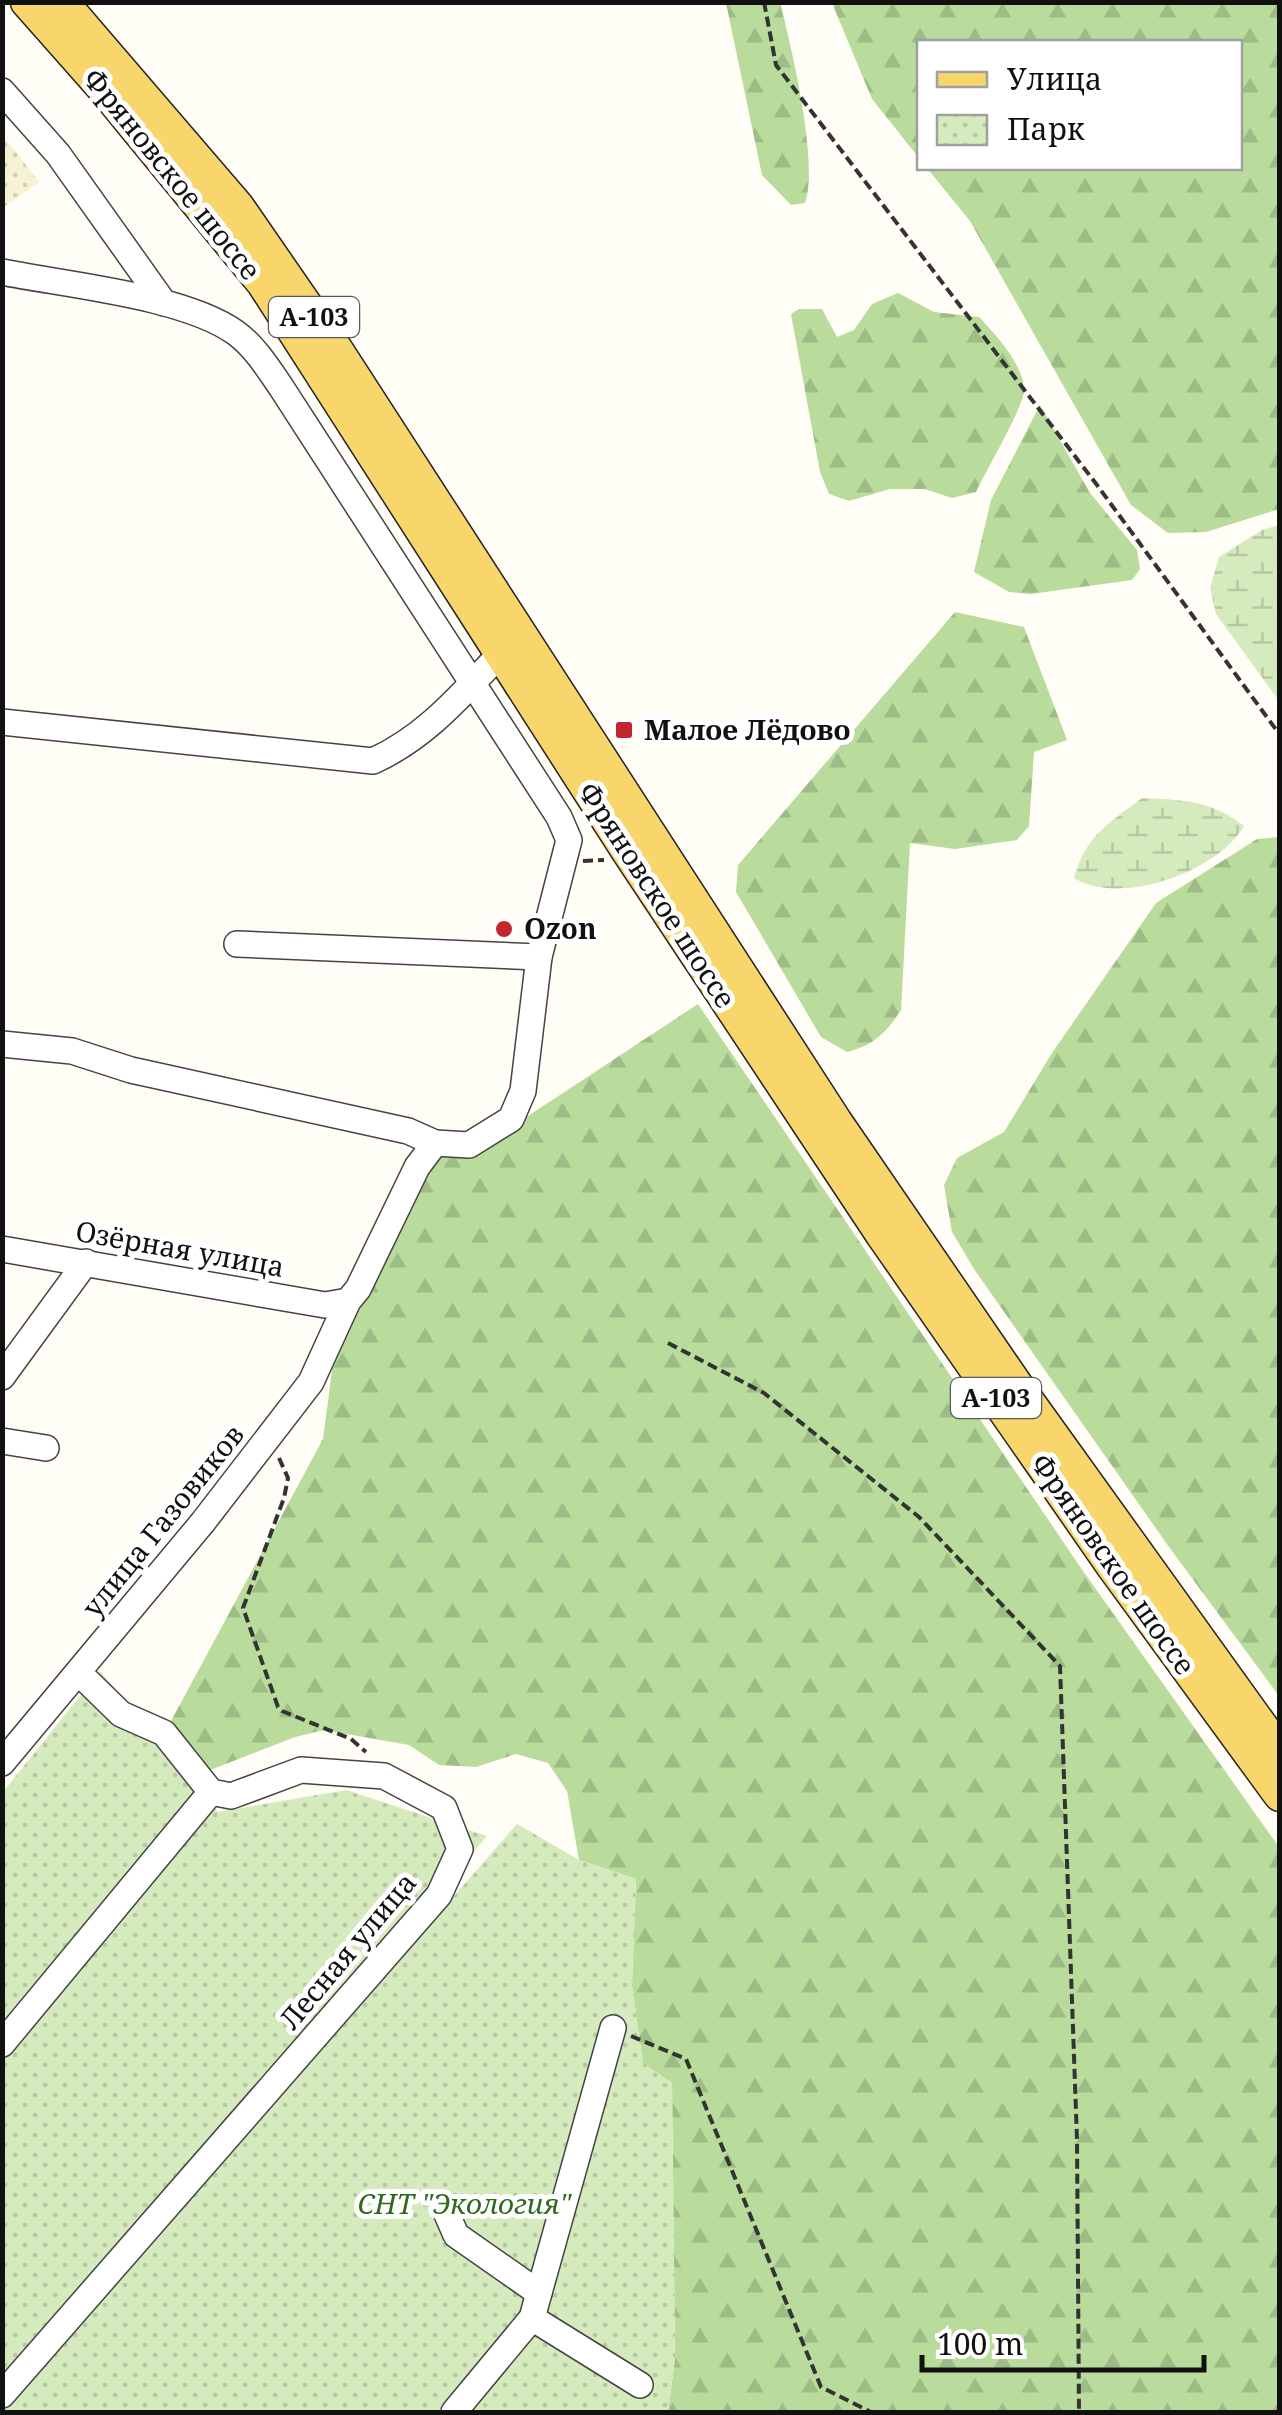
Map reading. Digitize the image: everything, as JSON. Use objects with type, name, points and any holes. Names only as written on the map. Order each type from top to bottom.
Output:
[{"type":"main road","name":"Фряновское шоссе","points":[[26,2],[104,88],[251,268],[627,850],[881,1233],[1114,1568],[1280,1796]]},
{"type":"main road","name":"Фряновское шоссе","points":[[62,2],[238,207],[260,238],[336,349],[847,1138],[1017,1386],[1280,1752]]},
{"type":"street","points":[[2,91],[58,154],[164,304]]},
{"type":"street","points":[[2,272],[164,304],[208,316],[238,334],[281,387],[559,816],[568,840],[538,957],[524,1090],[511,1118],[469,1144],[435,1143],[408,1131],[131,1070],[72,1051],[2,1044]]},
{"type":"street","points":[[2,722],[373,761],[425,732],[501,654]]},
{"type":"street","points":[[237,944],[538,957]]},
{"type":"street","name":"улица Газовиков","points":[[2,1762],[78,1674],[311,1382],[417,1167],[435,1143]]},
{"type":"street","name":"Озёрная улица","points":[[2,1249],[325,1304],[348,1301]]},
{"type":"street","points":[[2,1376],[86,1262]]},
{"type":"street","points":[[2,1440],[46,1448]]},
{"type":"street","points":[[2,2044],[211,1792],[164,1733],[122,1714],[78,1674]]},
{"type":"street","name":"Лесная улица","points":[[2,2395],[439,1894],[460,1849],[444,1808],[384,1776],[301,1770],[231,1796],[211,1792]]},
{"type":"street","points":[[454,2412],[532,2318],[613,2028]]},
{"type":"street","points":[[446,2212],[456,2234],[540,2293]]},
{"type":"street","points":[[532,2318],[640,2385]]},
{"type":"path","points":[[764,2],[776,65],[1097,485],[1280,736]]},
{"type":"path","points":[[668,1344],[764,1394],[919,1516],[1060,1666],[1077,2140],[1079,2412]]},
{"type":"path","points":[[270,1436],[288,1483],[251,1593],[244,1603],[245,1615],[282,1712],[351,1739],[367,1754]]},
{"type":"path","points":[[613,2028],[686,2059],[821,2387],[870,2412]]},
{"type":"shaded area","points":[[3,135],[39,182],[2,208]]},
{"type":"green space","points":[[726,3],[780,3],[806,134],[809,161],[805,203],[791,205],[762,175]]},
{"type":"green space","points":[[832,3],[1279,3],[1279,509],[1206,532],[1168,533],[1131,505],[970,221],[929,170],[1242,170],[1242,40],[917,40],[917,155],[872,99]]},
{"type":"green space","points":[[898,293],[934,312],[979,317],[1008,351],[1023,381],[1022,399],[1011,425],[976,492],[952,498],[925,489],[890,489],[849,501],[829,494],[820,472],[791,314],[799,309],[822,309],[837,337],[854,330],[872,304]]},
{"type":"green space","points":[[1040,405],[1090,493],[1137,550],[1140,569],[1132,580],[1031,594],[1009,592],[974,572],[991,500]]},
{"type":"green space","points":[[1279,525],[1279,701],[1216,614],[1210,588],[1219,557],[1262,530]]},
{"type":"green space","points":[[955,612],[1024,627],[1067,740],[1034,752],[1029,826],[1017,840],[955,849],[910,843],[901,1010],[879,1037],[847,1052],[821,1037],[736,892],[738,865]]},
{"type":"green space","points":[[1142,798],[1208,806],[1244,826],[1213,857],[1167,880],[1116,888],[1093,886],[1074,878],[1092,841]]},
{"type":"green space","points":[[1279,837],[1279,1696],[974,1269],[952,1232],[944,1185],[957,1158],[1004,1132],[1052,1053],[1156,903],[1257,839]]},
{"type":"green space","points":[[698,1004],[1083,1571],[1279,1847],[1279,2412],[668,2412],[675,2358],[672,2083],[643,2064],[632,1986],[636,1879],[579,1860],[567,1791],[548,1763],[516,1754],[476,1767],[439,1765],[409,1745],[324,1730],[210,1770],[170,1723],[323,1439],[333,1363],[397,1218],[431,1164],[479,1131],[528,1116]]},
{"type":"green space","points":[[100,1671],[218,1812],[346,1790],[487,1836],[3,2406],[3,1792]]},
{"type":"green space","name":"СНТ \"Экология\"","points":[[517,1824],[579,1860],[636,1879],[632,1986],[643,2063],[672,2083],[675,2358],[668,2412],[3,2412]]},
{"type":"place","name":"Малое Лёдово","points":[[624,730]]},
{"type":"place","name":"Ozon","points":[[504,929]]}]
